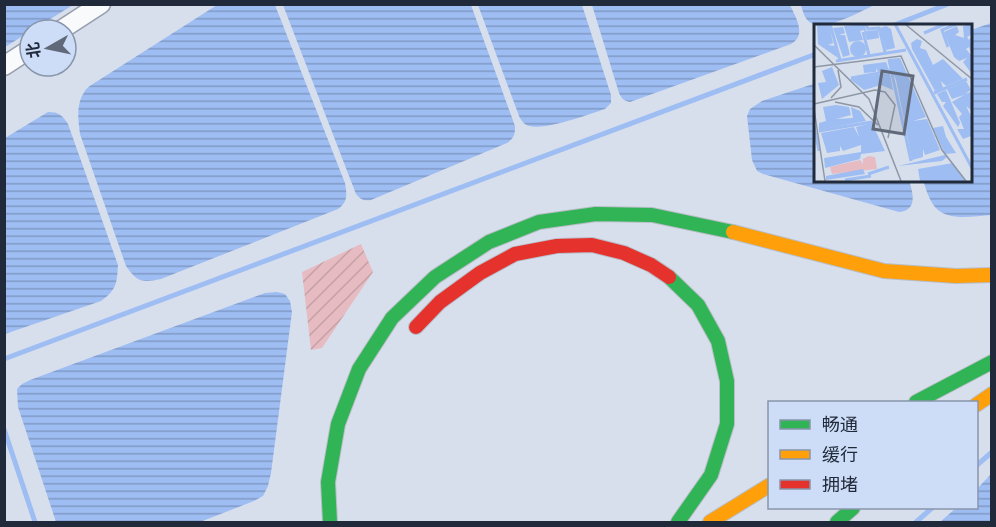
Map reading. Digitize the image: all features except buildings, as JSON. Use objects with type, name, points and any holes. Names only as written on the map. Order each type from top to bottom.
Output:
[{"type":"highway","points":[[330,522],[328,482],[338,423],[359,369],[392,318],[435,276],[489,242],[539,222],[596,214],[652,215],[721,229],[884,271],[956,276],[992,275]]},
{"type":"highway","points":[[410,333],[440,302],[480,273],[515,254],[557,246],[592,245],[624,253],[651,265],[671,278],[698,305],[718,341],[727,381],[727,424],[711,475],[678,522]]},
{"type":"highway","points":[[918,401],[992,362]]},
{"type":"highway","points":[[974,399],[992,382]]},
{"type":"highway","points":[[974,399],[992,394]]},
{"type":"highway","points":[[710,522],[768,486]]},
{"type":"highway","points":[[734,522],[768,502]]},
{"type":"highway","points":[[837,522],[851,509]]},
{"type":"street","points":[[78,19],[101,4]]},
{"type":"street","points":[[4,66],[18,57]]},
{"type":"shaded area","points":[[361,244],[373,272],[322,348],[311,350],[302,272]]},
{"type":"water","points":[[5,4],[73,4],[52,18],[18,18],[18,39],[5,47]]},
{"type":"water","points":[[217,5],[275,5],[345,183],[346,198],[344,204],[338,209],[161,279],[140,280],[126,266],[80,134],[78,117],[80,101],[90,86]]},
{"type":"water","points":[[283,5],[471,5],[515,126],[513,138],[507,143],[371,200],[361,199],[356,194]]},
{"type":"water","points":[[478,5],[582,5],[611,95],[611,103],[605,109],[551,125],[540,127],[524,123],[519,116]]},
{"type":"water","points":[[592,5],[790,5],[799,31],[796,40],[791,44],[630,102],[623,99],[619,93]]},
{"type":"water","points":[[801,5],[875,5],[830,24],[813,24],[805,16]]},
{"type":"water","points":[[991,23],[991,215],[969,217],[940,212],[929,198],[924,182],[972,182],[972,30]]},
{"type":"water","points":[[814,84],[814,182],[910,182],[913,195],[912,204],[905,211],[899,212],[757,171],[752,160],[747,116],[750,109],[762,101]]},
{"type":"water","points":[[48,112],[60,115],[68,124],[118,265],[116,282],[113,290],[101,301],[5,334],[5,138]]},
{"type":"water","points":[[265,293],[285,294],[290,301],[292,312],[271,473],[263,496],[200,522],[56,522],[18,407],[17,389],[30,380]]},
{"type":"water","points":[[991,474],[991,522],[940,522],[955,509],[978,509],[978,488]]},
{"type":"waterway","points":[[897,24],[948,4]]},
{"type":"waterway","points":[[4,359],[814,55]]},
{"type":"waterway","points":[[4,429],[35,522]]},
{"type":"waterway","points":[[978,464],[992,452]]},
{"type":"waterway","points":[[916,522],[931,509]]},
{"type":"traffic: fast","points":[[330,522],[328,482],[338,424],[359,369],[392,318],[435,277],[489,242],[539,222],[596,214],[652,215],[733,232]]},
{"type":"traffic: fast","points":[[669,277],[698,305],[718,341],[727,381],[727,424],[711,475],[678,522]]},
{"type":"traffic: fast","points":[[918,401],[992,362]]},
{"type":"traffic: fast","points":[[837,522],[852,509]]},
{"type":"traffic: slow","points":[[733,232],[884,271],[956,276],[992,275]]},
{"type":"traffic: slow","points":[[978,404],[992,394]]},
{"type":"traffic: slow","points":[[710,522],[768,486]]},
{"type":"traffic: jam","points":[[416,327],[440,302],[480,273],[515,254],[557,246],[592,245],[624,253],[651,265],[669,277]]}]
